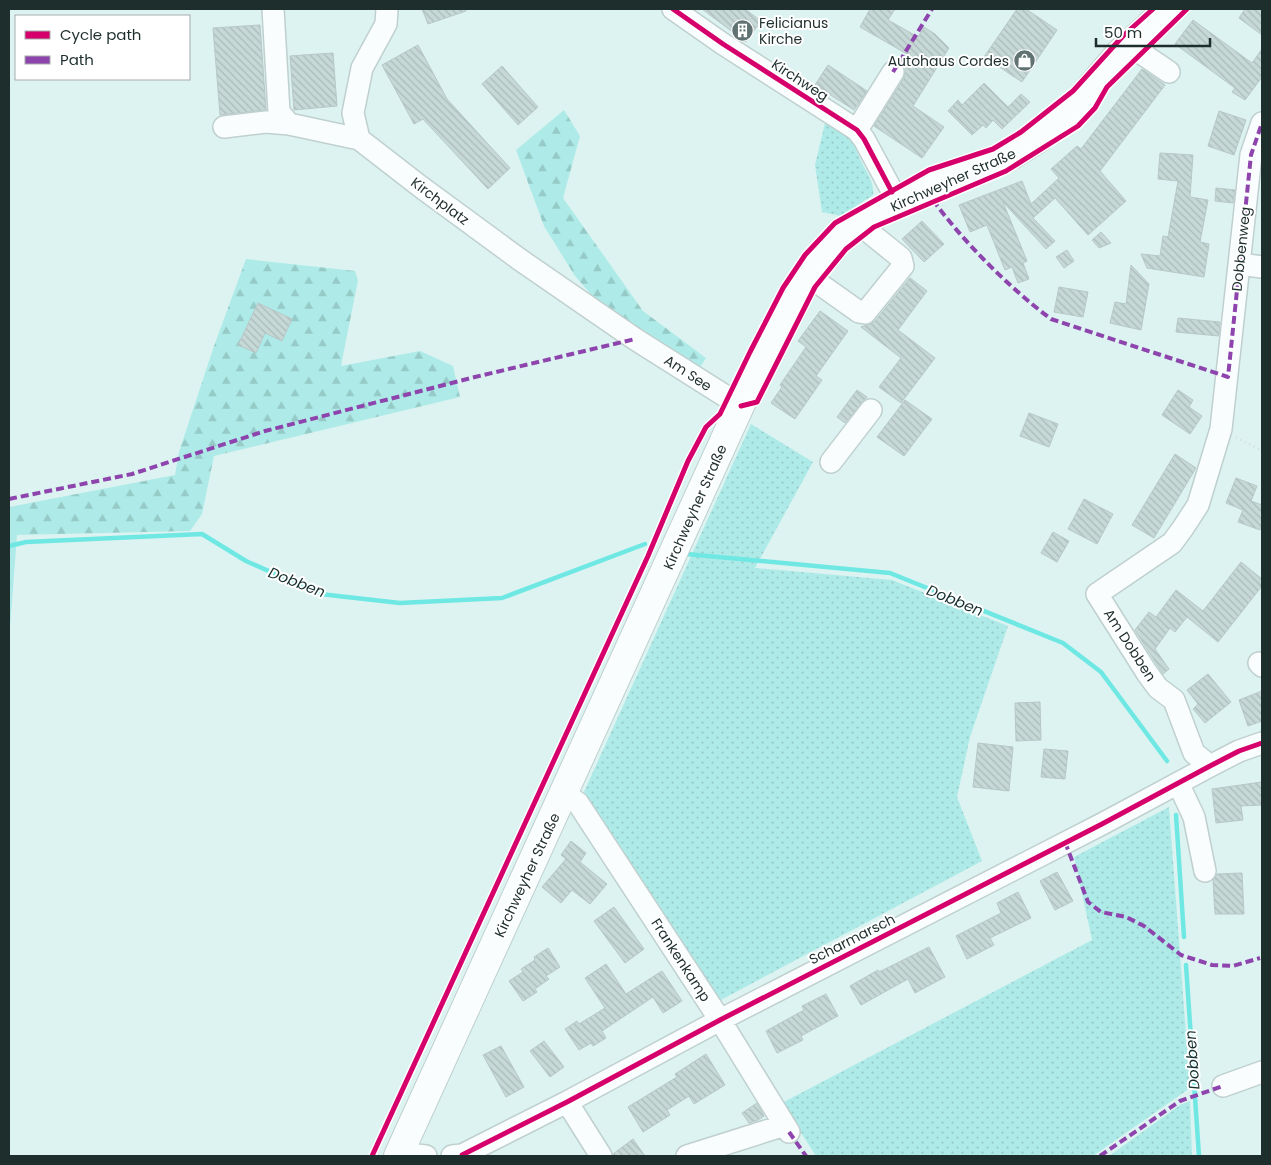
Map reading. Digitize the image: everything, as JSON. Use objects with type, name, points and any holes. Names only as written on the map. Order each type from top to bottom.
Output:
[{"type":"main road","name":"Kirchweyher Straße","points":[[409,1153],[565,794],[760,362],[802,280],[847,232],[860,224],[898,202],[1012,155],[1039,138],[1073,108],[1120,54],[1168,9]]},
{"type":"street","points":[[273,9],[279,112],[289,124]]},
{"type":"street","points":[[224,127],[266,122],[289,124],[359,139],[353,114],[362,68],[386,24],[387,9]]},
{"type":"street","name":"Kirchweg","points":[[673,9],[723,44],[857,130],[864,138],[898,202]]},
{"type":"street","points":[[1132,42],[1141,53],[1169,72]]},
{"type":"street","points":[[857,130],[893,72]]},
{"type":"street","name":"Dobbenweg","points":[[1228,377],[1251,155],[1262,123]]},
{"type":"street","name":"Kirchplatz","points":[[359,139],[504,248],[635,339]]},
{"type":"street","points":[[807,275],[859,312],[865,313],[903,266],[901,258],[860,224]]},
{"type":"street","points":[[1240,264],[1262,267]]},
{"type":"street","name":"Am See","points":[[635,339],[740,406]]},
{"type":"street","name":"Am Dobben","points":[[1210,766],[1194,754],[1179,718],[1174,700],[1158,688],[1147,673],[1097,594],[1172,543],[1198,505],[1221,429],[1228,377]]},
{"type":"street","points":[[831,462],[871,410]]},
{"type":"street","name":"Scharmarsch","points":[[452,1156],[462,1155],[567,1102],[720,1020],[1102,824],[1238,751],[1262,743]]},
{"type":"street","points":[[1178,783],[1194,816],[1205,871]]},
{"type":"street","name":"Frankenkamp","points":[[565,794],[578,803],[720,1020],[787,1128],[687,1156]]},
{"type":"street","points":[[1223,1086],[1262,1072]]},
{"type":"street","points":[[567,1102],[601,1156]]},
{"type":"path","points":[[1221,429],[1262,451]]},
{"type":"green space","points":[[564,110],[580,136],[563,198],[643,311],[706,358],[697,372],[604,309],[575,276],[544,226],[516,150]]},
{"type":"green space","points":[[828,119],[854,135],[857,152],[873,189],[873,195],[841,216],[822,212],[815,165],[825,123]]},
{"type":"green space","points":[[246,259],[355,271],[358,280],[341,366],[420,351],[453,366],[460,397],[214,456],[202,514],[190,531],[17,535],[9,642],[9,507],[175,475],[179,452],[214,346]]},
{"type":"green space","points":[[751,424],[813,462],[755,568],[892,580],[1008,626],[970,737],[957,797],[982,861],[719,1001],[584,792]]},
{"type":"green space","points":[[1169,807],[1190,1088],[1093,1156],[816,1156],[782,1103],[1092,940],[1074,857]]},
{"type":"green space","points":[[1190,1101],[1192,1156],[1109,1156],[1180,1105]]},
{"type":"building","points":[[422,9],[466,9],[466,11],[428,24]]},
{"type":"building","name":"Felicianus Kirche","points":[[702,9],[745,9],[761,21],[746,42]]},
{"type":"building","points":[[870,9],[895,9],[888,20],[918,37],[924,27],[935,34],[949,48],[913,106],[944,127],[922,158],[874,126],[904,78],[905,72],[901,63],[907,54],[860,27]]},
{"type":"building","points":[[1017,9],[1026,9],[1057,30],[1022,82],[984,57]]},
{"type":"building","points":[[1245,9],[1262,9],[1262,35],[1239,18]]},
{"type":"building","points":[[1193,20],[1252,63],[1262,49],[1262,77],[1245,100],[1232,92],[1235,88],[1175,44]]},
{"type":"building","points":[[260,25],[266,110],[220,115],[213,28]]},
{"type":"building","points":[[418,45],[447,99],[510,168],[488,189],[423,119],[414,124],[382,65]]},
{"type":"building","points":[[333,53],[337,106],[294,110],[290,56]]},
{"type":"building","points":[[828,65],[867,91],[854,110],[815,85]]},
{"type":"building","points":[[502,66],[538,107],[518,125],[482,84]]},
{"type":"building","points":[[1142,69],[1165,85],[1100,171],[1126,201],[1088,235],[1055,198],[1033,218],[1055,241],[1046,249],[1003,202],[1027,261],[1023,263],[1029,279],[1018,283],[1012,267],[1005,270],[987,225],[970,232],[959,205],[1022,181],[1031,204],[1059,178],[1051,169],[1077,146],[1081,149]]},
{"type":"building","points":[[984,83],[1008,107],[1021,94],[1030,102],[1002,129],[993,120],[986,128],[983,125],[972,135],[948,111],[958,100],[962,105]]},
{"type":"building","points":[[1219,111],[1246,120],[1234,155],[1208,146]]},
{"type":"building","points":[[1160,153],[1193,155],[1190,197],[1208,200],[1200,242],[1209,244],[1204,277],[1147,268],[1141,254],[1160,256],[1163,236],[1168,237],[1178,181],[1158,179]]},
{"type":"building","points":[[1216,188],[1235,190],[1233,203],[1215,201]]},
{"type":"building","points":[[922,221],[944,244],[924,262],[902,239]]},
{"type":"building","points":[[1101,232],[1111,243],[1099,248],[1092,240]]},
{"type":"building","points":[[1067,250],[1074,261],[1064,268],[1056,257]]},
{"type":"building","points":[[1131,265],[1149,284],[1141,330],[1110,323],[1115,302],[1126,304]]},
{"type":"building","points":[[910,278],[927,291],[898,330],[935,358],[901,403],[879,387],[901,358],[861,327],[875,321]]},
{"type":"building","points":[[1059,287],[1088,292],[1083,317],[1054,312]]},
{"type":"building","points":[[258,303],[292,319],[282,341],[265,333],[256,353],[238,345]]},
{"type":"building","points":[[820,311],[848,331],[816,376],[822,380],[795,419],[771,403],[782,387],[780,385],[806,347],[798,341]]},
{"type":"building","points":[[1178,318],[1220,322],[1219,336],[1176,332]]},
{"type":"building","points":[[857,390],[867,397],[845,423],[837,417]]},
{"type":"building","points":[[1178,390],[1193,400],[1189,407],[1202,416],[1190,434],[1162,415]]},
{"type":"building","points":[[905,400],[932,419],[904,456],[877,437]]},
{"type":"building","points":[[1029,413],[1058,424],[1049,447],[1020,436]]},
{"type":"building","points":[[1175,454],[1196,468],[1154,538],[1132,525]]},
{"type":"building","points":[[1236,478],[1257,486],[1251,501],[1262,505],[1260,530],[1238,522],[1243,510],[1226,503]]},
{"type":"building","points":[[1084,499],[1113,514],[1097,544],[1068,529]]},
{"type":"building","points":[[1053,532],[1069,541],[1057,562],[1041,553]]},
{"type":"building","points":[[1241,562],[1262,579],[1262,586],[1218,642],[1187,617],[1175,632],[1170,628],[1155,649],[1169,669],[1163,674],[1135,630],[1149,612],[1156,617],[1176,590],[1203,611]]},
{"type":"building","points":[[1208,674],[1231,702],[1205,723],[1193,709],[1198,704],[1187,690]]},
{"type":"building","points":[[1262,691],[1262,721],[1248,726],[1239,700]]},
{"type":"building","points":[[1040,702],[1041,740],[1016,741],[1015,703]]},
{"type":"building","points":[[978,743],[1013,747],[1009,791],[973,787]]},
{"type":"building","points":[[1044,749],[1068,751],[1065,779],[1041,777]]},
{"type":"building","points":[[1262,782],[1262,805],[1241,806],[1243,820],[1216,823],[1212,789]]},
{"type":"building","points":[[571,841],[586,853],[580,862],[607,884],[590,904],[572,890],[561,903],[542,887],[566,859],[561,855]]},
{"type":"building","points":[[1057,872],[1073,901],[1055,910],[1040,881]]},
{"type":"building","points":[[1242,873],[1244,914],[1215,914],[1213,880],[1217,874]]},
{"type":"building","points":[[1018,892],[1031,918],[990,938],[994,945],[967,959],[956,936],[1001,913],[997,903]]},
{"type":"building","points":[[614,907],[644,949],[625,963],[594,921]]},
{"type":"building","points":[[929,947],[945,977],[915,993],[908,979],[861,1005],[850,986],[878,970],[879,972]]},
{"type":"building","points":[[548,948],[560,967],[546,976],[549,979],[535,989],[537,992],[523,1001],[509,981],[523,972],[521,969],[535,960],[534,957]]},
{"type":"building","points":[[606,964],[626,994],[662,971],[682,1001],[663,1013],[653,997],[602,1031],[606,1038],[593,1046],[591,1043],[579,1050],[565,1029],[577,1021],[579,1024],[605,1008],[585,978]]},
{"type":"building","points":[[826,994],[838,1016],[801,1036],[803,1040],[777,1053],[766,1031],[804,1010],[802,1006]]},
{"type":"building","points":[[544,1041],[564,1067],[550,1077],[530,1051]]},
{"type":"building","points":[[501,1046],[524,1087],[506,1097],[483,1055]]},
{"type":"building","points":[[706,1054],[725,1085],[694,1104],[689,1096],[667,1110],[670,1115],[643,1132],[628,1107],[677,1077],[675,1074]]},
{"type":"building","points":[[757,1103],[764,1116],[749,1123],[742,1113]]},
{"type":"building","points":[[633,1139],[645,1156],[613,1156],[613,1154]]},
{"type":"waterway","name":"Dobben","points":[[9,546],[26,542],[202,534],[246,561],[320,594],[400,603],[502,598],[645,544]]},
{"type":"waterway","name":"Dobben","points":[[686,554],[890,573],[1063,643],[1101,672],[1167,761]]},
{"type":"waterway","name":"Dobben","points":[[1176,815],[1184,937]]},
{"type":"waterway","name":"Dobben","points":[[1186,965],[1199,1156]]},
{"type":"marked path","points":[[893,72],[932,9]]},
{"type":"marked path","points":[[926,190],[952,225],[1000,276],[1051,319],[1228,377],[1251,155],[1262,123]]},
{"type":"marked path","points":[[9,499],[132,474],[265,431],[475,377],[635,339]]},
{"type":"marked path","points":[[1065,842],[1088,902],[1101,912],[1126,917],[1144,926],[1181,955],[1212,965],[1233,966],[1260,958]]},
{"type":"marked path","points":[[1100,1156],[1180,1101],[1223,1086]]},
{"type":"marked path","points":[[789,1132],[806,1156]]},
{"type":"cycle path","points":[[673,9],[723,44],[857,130],[864,139],[892,192]]},
{"type":"cycle path","points":[[372,1156],[648,556],[688,461],[706,427],[720,414],[783,288],[805,255],[835,223],[929,170],[993,149],[1021,132],[1073,91],[1123,36],[1153,9]]},
{"type":"cycle path","points":[[741,406],[757,402],[815,287],[846,249],[874,227],[1006,171],[1078,126],[1095,108],[1107,87],[1187,9]]},
{"type":"cycle path","points":[[462,1156],[1239,751],[1262,743]]},
{"type":"place","name":"Felicianus Kirche","points":[[743,31]]},
{"type":"place","name":"Autohaus Cordes","points":[[1025,61]]}]
